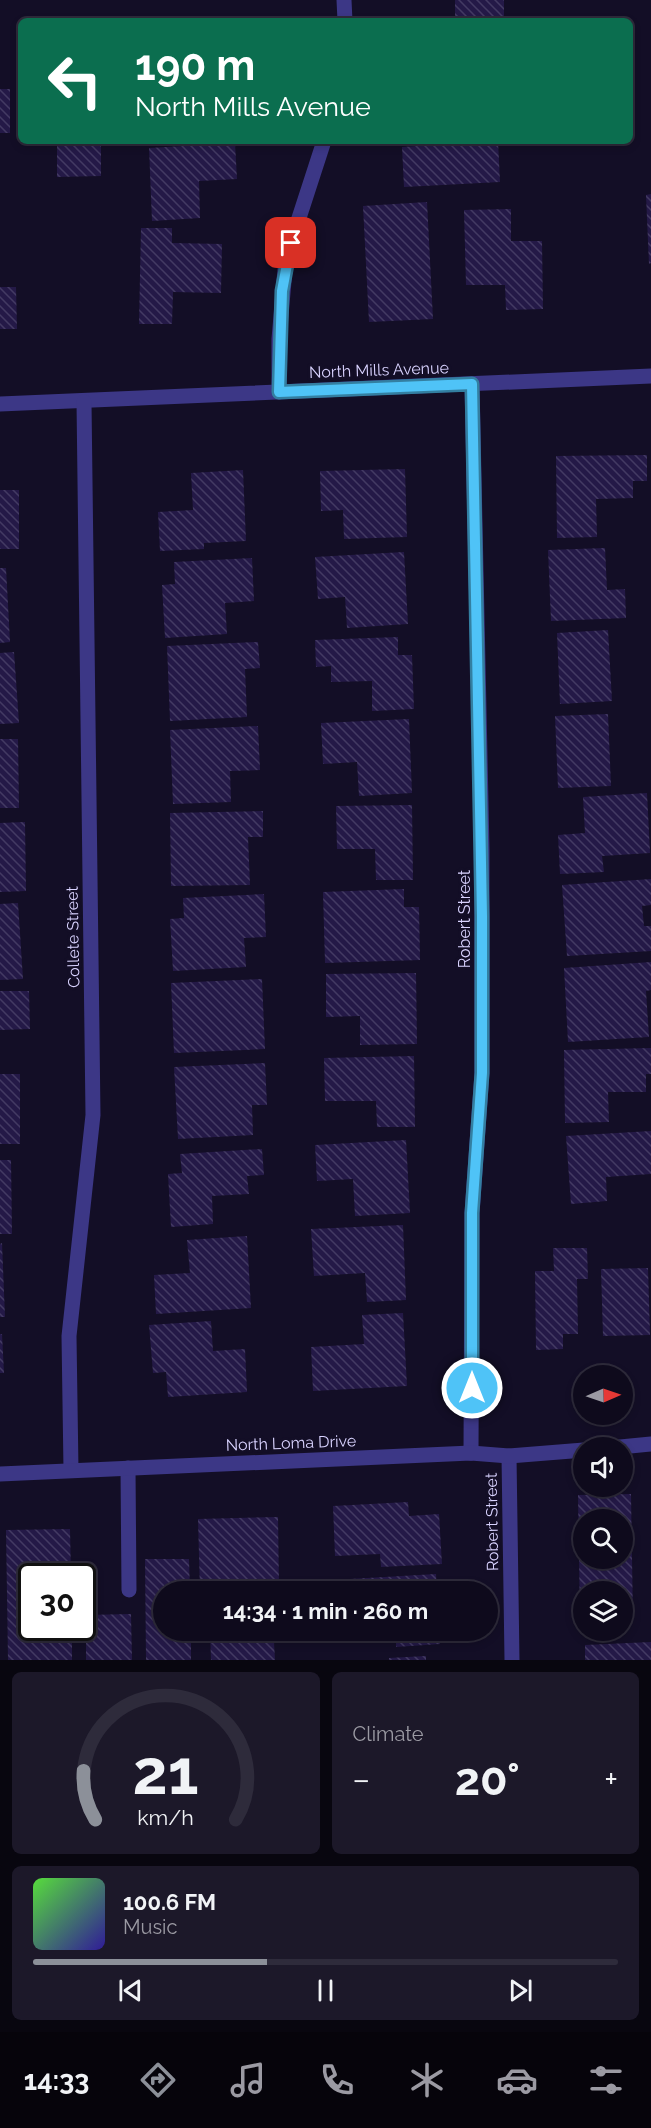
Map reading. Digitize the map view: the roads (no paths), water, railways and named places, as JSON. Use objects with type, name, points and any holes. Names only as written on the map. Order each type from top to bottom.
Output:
[{"type":"street","points":[[344,0],[345,18]]},
{"type":"street","points":[[279,392],[279,339],[286,258],[323,144]]},
{"type":"street","name":"North Mills Avenue","points":[[0,404],[651,376]]},
{"type":"street","name":"Robert Street","points":[[471,1453],[472,1213],[482,1073],[482,932],[472,384]]},
{"type":"street","name":"Collete Street","points":[[71,1470],[69,1336],[93,1115],[84,402]]},
{"type":"street","points":[[633,1446],[651,1444]]},
{"type":"street","name":"North Loma Drive","points":[[0,1474],[471,1453],[509,1456],[573,1451]]},
{"type":"street","name":"Robert Street","points":[[509,1456],[512,1660]]},
{"type":"street","points":[[128,1468],[129,1590]]}]
